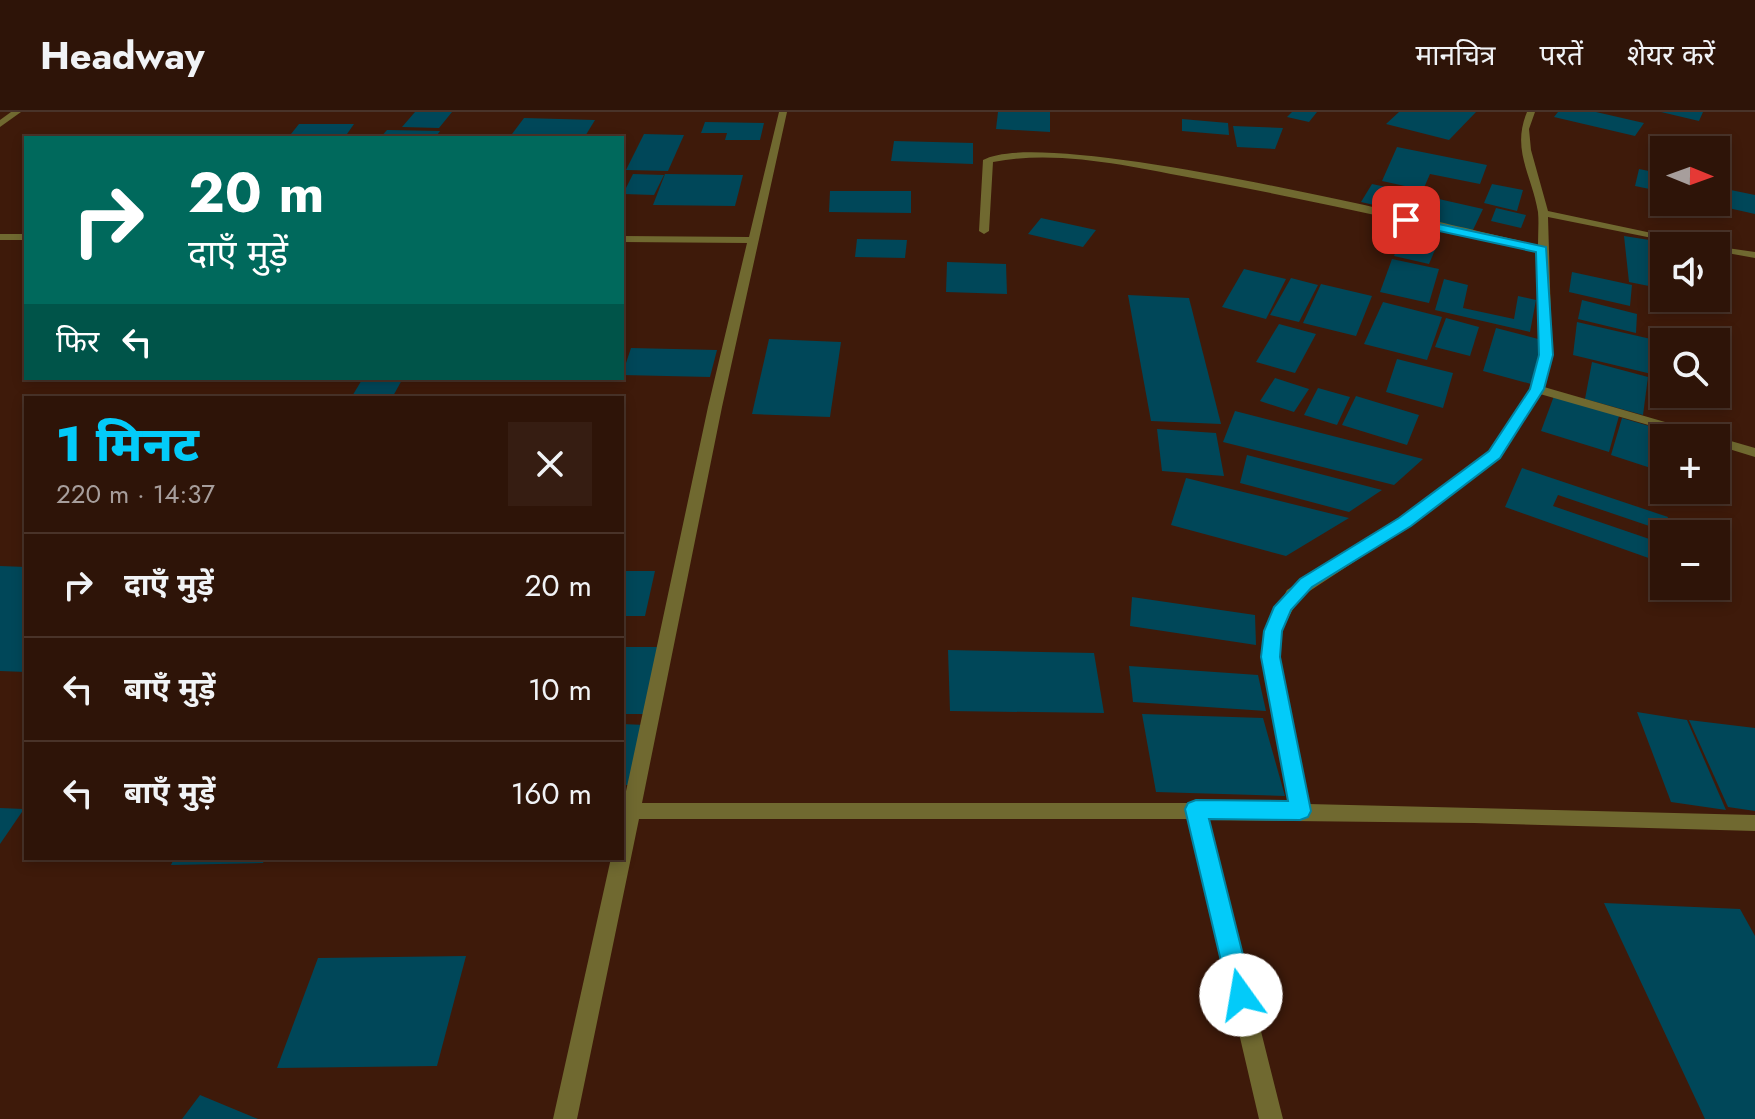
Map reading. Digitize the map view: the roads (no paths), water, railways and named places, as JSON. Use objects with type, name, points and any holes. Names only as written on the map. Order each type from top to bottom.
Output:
[{"type":"street","points":[[0,124],[17,112]]},
{"type":"street","points":[[624,847],[752,240],[783,112]]},
{"type":"street","points":[[1300,811],[1271,657],[1273,631],[1283,607],[1306,583],[1405,522],[1494,454],[1537,389],[1546,355],[1543,213],[1526,150],[1524,129],[1531,112]]},
{"type":"street","points":[[984,231],[986,166],[989,159],[1006,154],[1081,156],[1172,170],[1542,249]]},
{"type":"street","points":[[1543,213],[1650,234]]},
{"type":"street","points":[[0,237],[24,237]]},
{"type":"street","points":[[624,239],[752,240]]},
{"type":"street","points":[[1730,251],[1755,255]]},
{"type":"street","points":[[1537,389],[1660,424]]},
{"type":"street","points":[[1730,445],[1755,453]]},
{"type":"street","points":[[632,811],[1196,809],[1755,823]]},
{"type":"street","points":[[1196,809],[1271,1119]]},
{"type":"street","points":[[565,1119],[621,860]]}]
